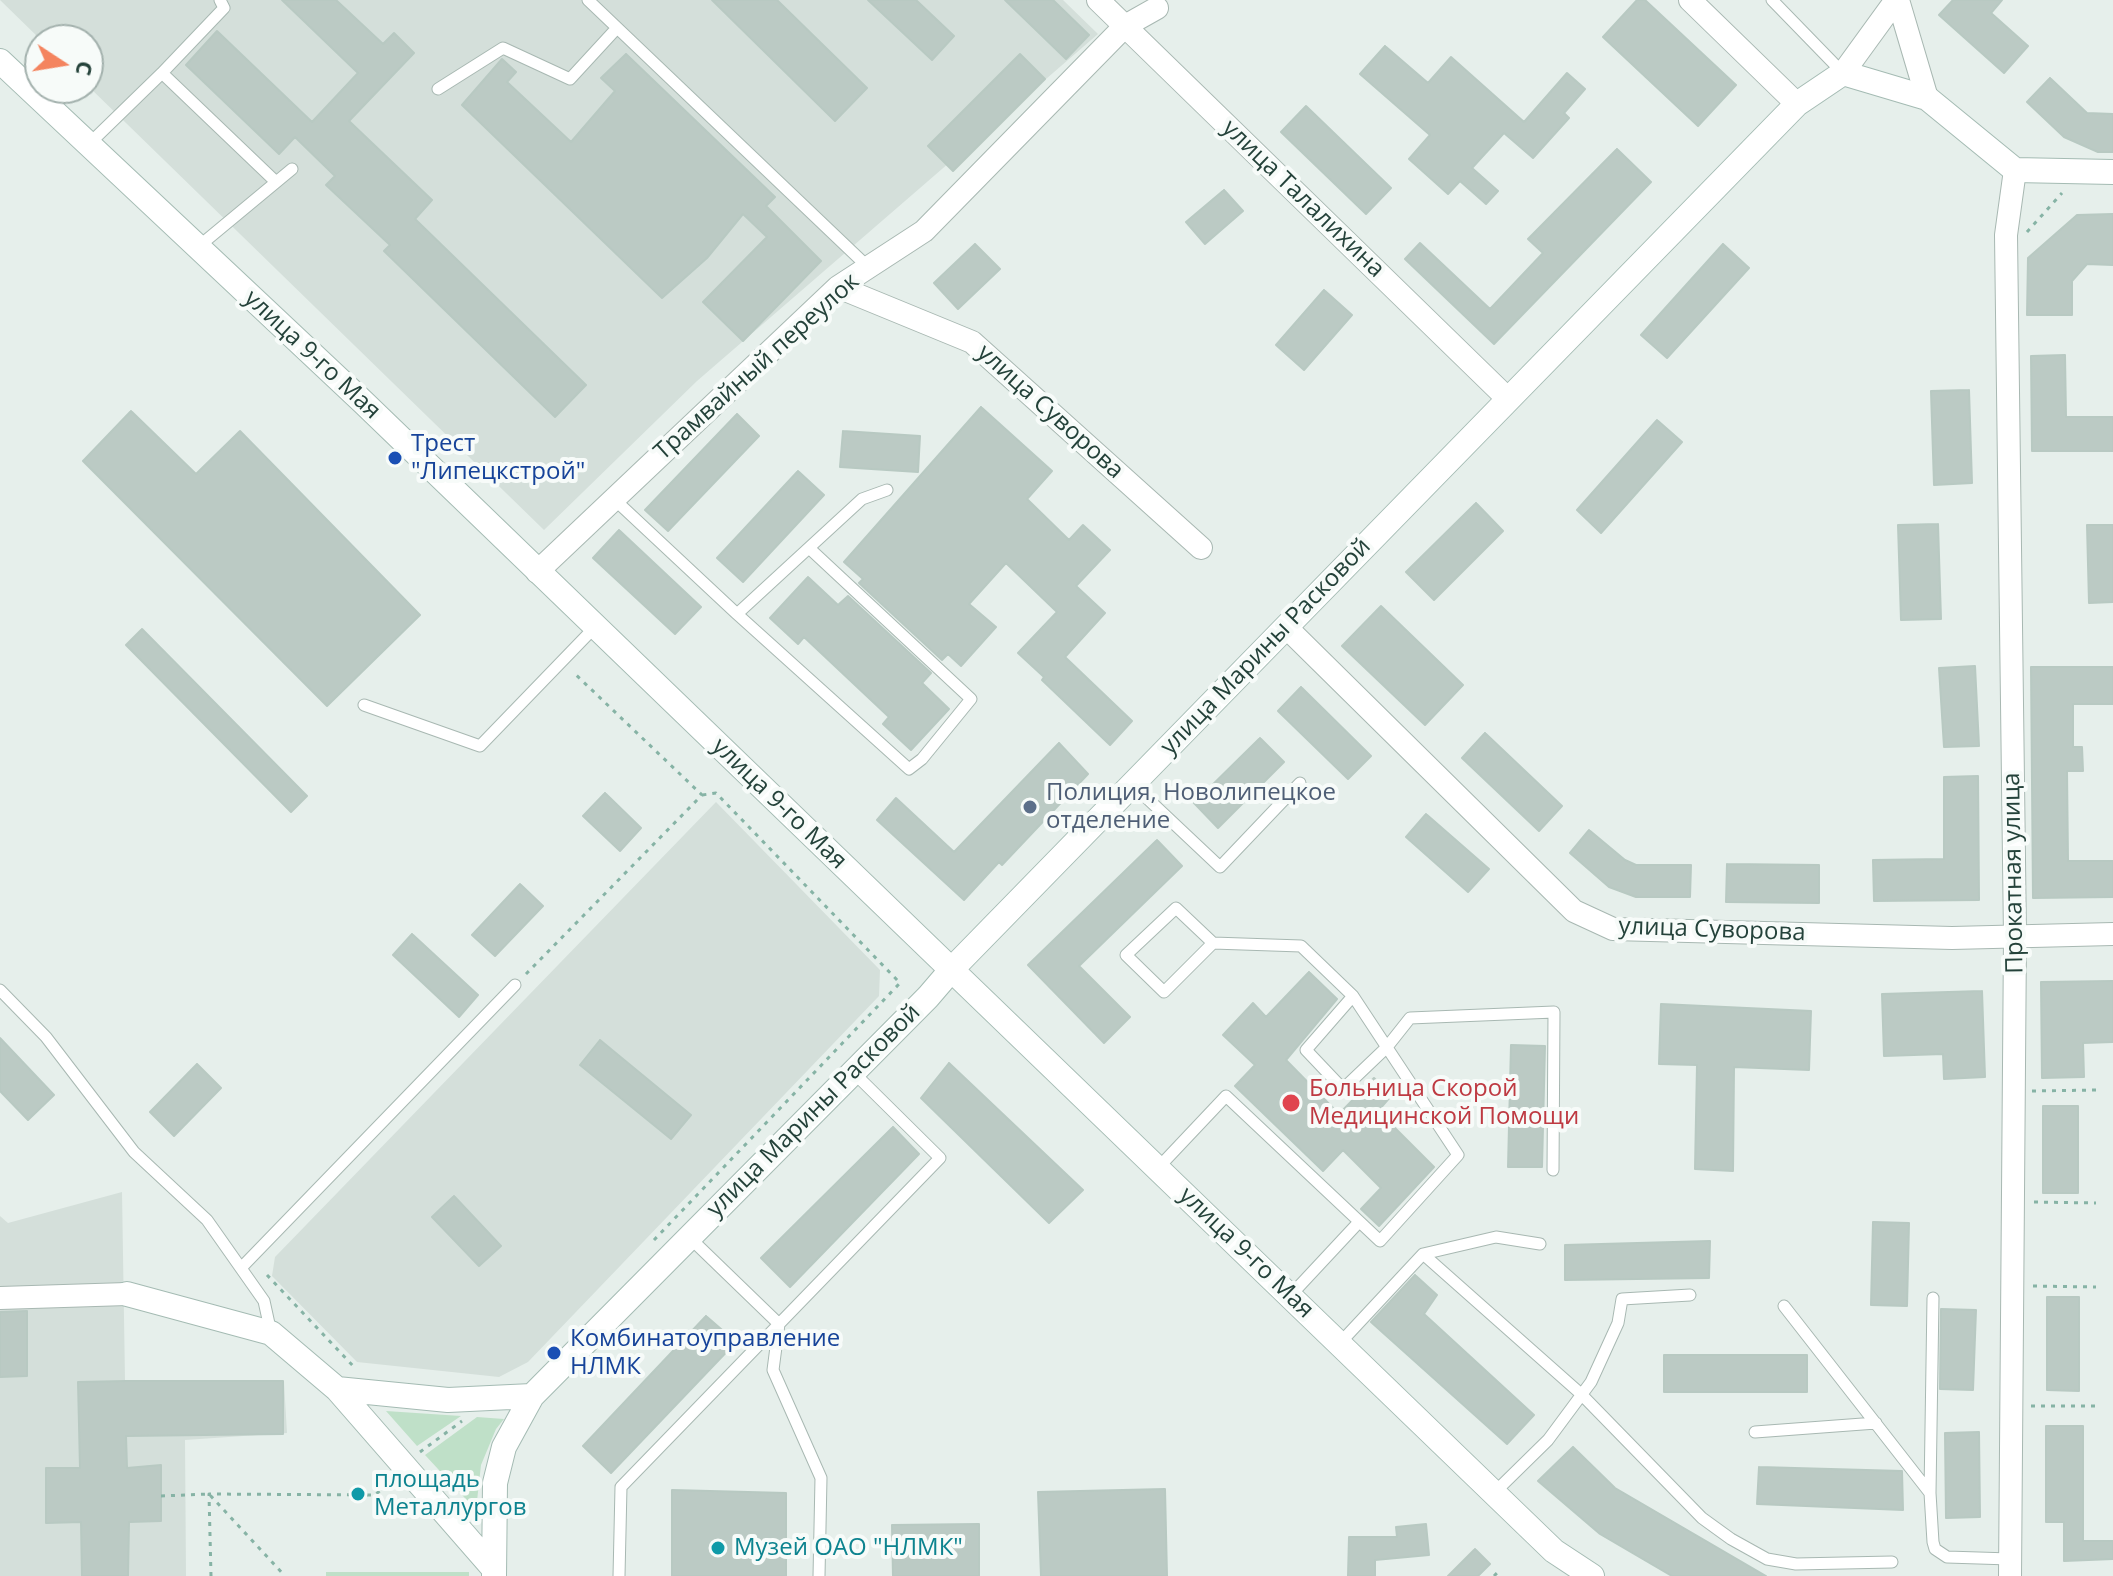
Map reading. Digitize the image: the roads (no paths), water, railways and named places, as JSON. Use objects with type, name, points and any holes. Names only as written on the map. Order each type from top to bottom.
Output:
[{"type":"main road","name":"улица 9-го Мая","points":[[0,61],[363,402],[1554,1551]]},
{"type":"main road","name":"улица Марины Расковой","points":[[532,1396],[928,997],[1507,398],[1797,104],[1843,73]]},
{"type":"main road","points":[[1843,73],[1927,98],[2015,170],[2113,172]]},
{"type":"main road","points":[[127,1294],[271,1333],[337,1389],[494,1572]]},
{"type":"main road","points":[[337,1389],[448,1400],[532,1396]]},
{"type":"main road","points":[[494,1572],[495,1483],[504,1447],[532,1396]]},
{"type":"main road","points":[[1554,1551],[1572,1576]]},
{"type":"main road","points":[[1554,1551],[1592,1576]]},
{"type":"street","name":"улица Талалихина","points":[[1098,0],[1507,398]]},
{"type":"street","points":[[1690,0],[1797,104]]},
{"type":"street","name":"улица Марины Расковой","points":[[1843,73],[1897,0]]},
{"type":"street","name":"улица Марины Расковой","points":[[1897,0],[1927,98]]},
{"type":"street","name":"Трамвайный переулок","points":[[537,572],[838,287],[924,231],[1125,26],[1157,8]]},
{"type":"street","name":"Прокатная улица","points":[[2010,1568],[2015,937],[2006,235],[2015,170]]},
{"type":"street","name":"улица Суворова","points":[[838,287],[972,342],[1201,548]]},
{"type":"street","name":"улица Суворова","points":[[1286,627],[1574,911],[1613,929],[1952,938],[2113,934]]},
{"type":"street","points":[[0,1298],[127,1294]]},
{"type":"lane","points":[[88,144],[224,8],[220,0]]},
{"type":"lane","points":[[588,0],[868,267]]},
{"type":"lane","points":[[1772,0],[1843,73]]},
{"type":"lane","points":[[438,89],[503,48],[570,79],[616,29]]},
{"type":"lane","points":[[162,73],[276,182]]},
{"type":"lane","points":[[198,247],[292,169]]},
{"type":"lane","points":[[737,614],[862,499],[887,490]]},
{"type":"lane","points":[[614,499],[909,769],[922,759],[971,699],[809,548]]},
{"type":"lane","points":[[364,705],[480,746],[595,627]]},
{"type":"lane","points":[[1132,784],[1220,867],[1300,783]]},
{"type":"lane","points":[[1158,1168],[1226,1096],[1380,1241],[1458,1155],[1353,996],[1301,946],[1213,943],[1176,908],[1126,955],[1164,992],[1213,943]]},
{"type":"lane","points":[[241,1268],[515,985]]},
{"type":"lane","points":[[0,990],[46,1037],[134,1152],[207,1220],[264,1301],[271,1333]]},
{"type":"lane","points":[[1353,996],[1306,1050],[1343,1089],[1387,1047],[1410,1018],[1554,1012],[1553,1170]]},
{"type":"lane","points":[[619,1576],[621,1487],[940,1158],[853,1072]]},
{"type":"lane","points":[[1290,1296],[1359,1222]]},
{"type":"lane","points":[[689,1237],[779,1324]]},
{"type":"lane","points":[[1340,1343],[1423,1254],[1496,1237],[1540,1244]]},
{"type":"lane","points":[[1423,1254],[1581,1394],[1702,1518],[1731,1539],[1767,1559],[1796,1564],[1892,1562]]},
{"type":"lane","points":[[1494,1493],[1548,1440],[1591,1382],[1618,1323],[1622,1299],[1690,1295]]},
{"type":"lane","points":[[1933,1298],[1930,1493],[1935,1549],[1947,1557],[2010,1568]]},
{"type":"lane","points":[[1784,1306],[1930,1493]]},
{"type":"lane","points":[[779,1324],[773,1370],[821,1478],[819,1576]]},
{"type":"lane","points":[[1755,1432],[1876,1423]]},
{"type":"place","name":"Трест \"Липецкстрой\"","points":[[395,458]]},
{"type":"place","name":"Полиция, Новолипецкое отделение","points":[[1030,807]]},
{"type":"place","name":"Больница Скорой Медицинской Помощи","points":[[1291,1103]]},
{"type":"place","name":"Комбинатоуправление НЛМК","points":[[554,1353]]},
{"type":"place","name":"площадь Металлургов","points":[[358,1494]]},
{"type":"place","name":"Музей ОАО \"НЛМК\"","points":[[718,1548]]}]
